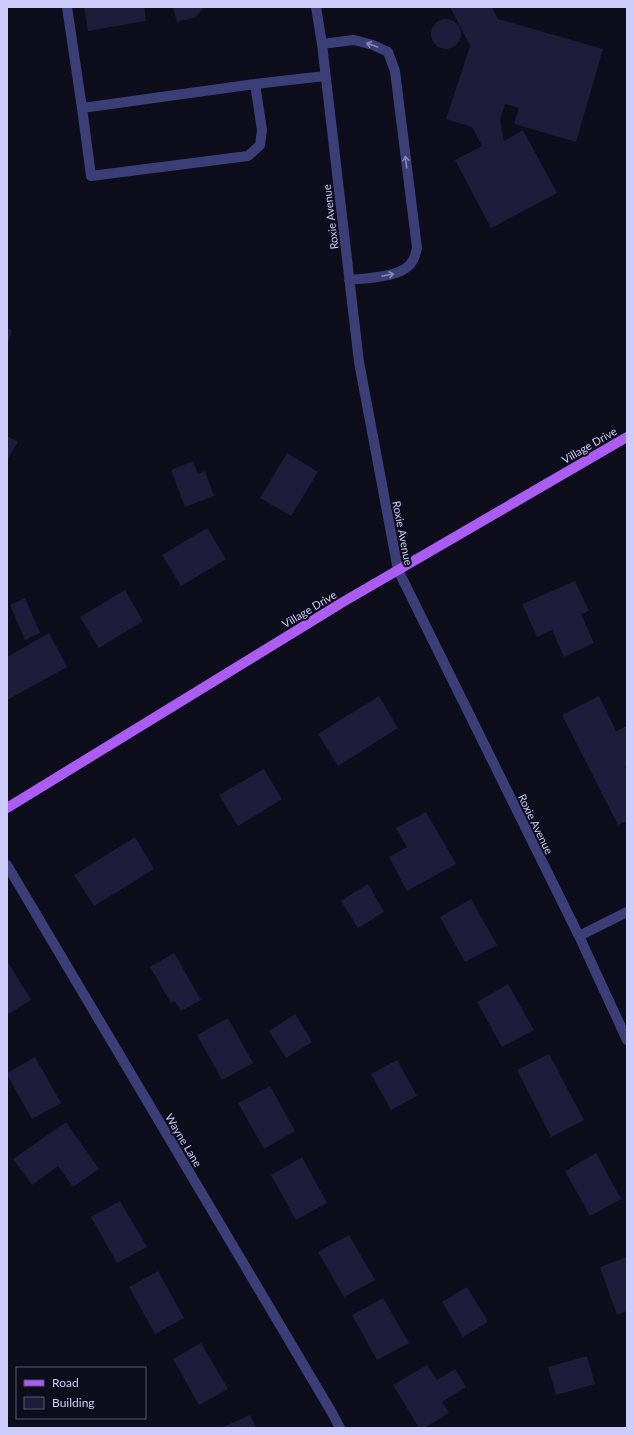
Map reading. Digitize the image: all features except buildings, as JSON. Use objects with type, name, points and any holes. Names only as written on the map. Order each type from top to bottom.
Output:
[{"type":"main road","name":"Village Drive","points":[[7,808],[343,602],[627,437]]},
{"type":"street","points":[[68,7],[91,176],[248,156],[260,145],[262,130],[256,84]]},
{"type":"street","name":"Roxie Avenue","points":[[316,7],[322,44],[358,362],[398,570],[579,936],[627,1040]]},
{"type":"street","points":[[322,44],[354,40],[373,44],[388,52],[395,71],[417,248],[413,262],[402,272],[384,276],[349,280]]},
{"type":"street","points":[[82,108],[325,76]]},
{"type":"street","name":"Wayne Lane","points":[[7,865],[340,1428]]},
{"type":"street","points":[[579,936],[627,912]]}]
